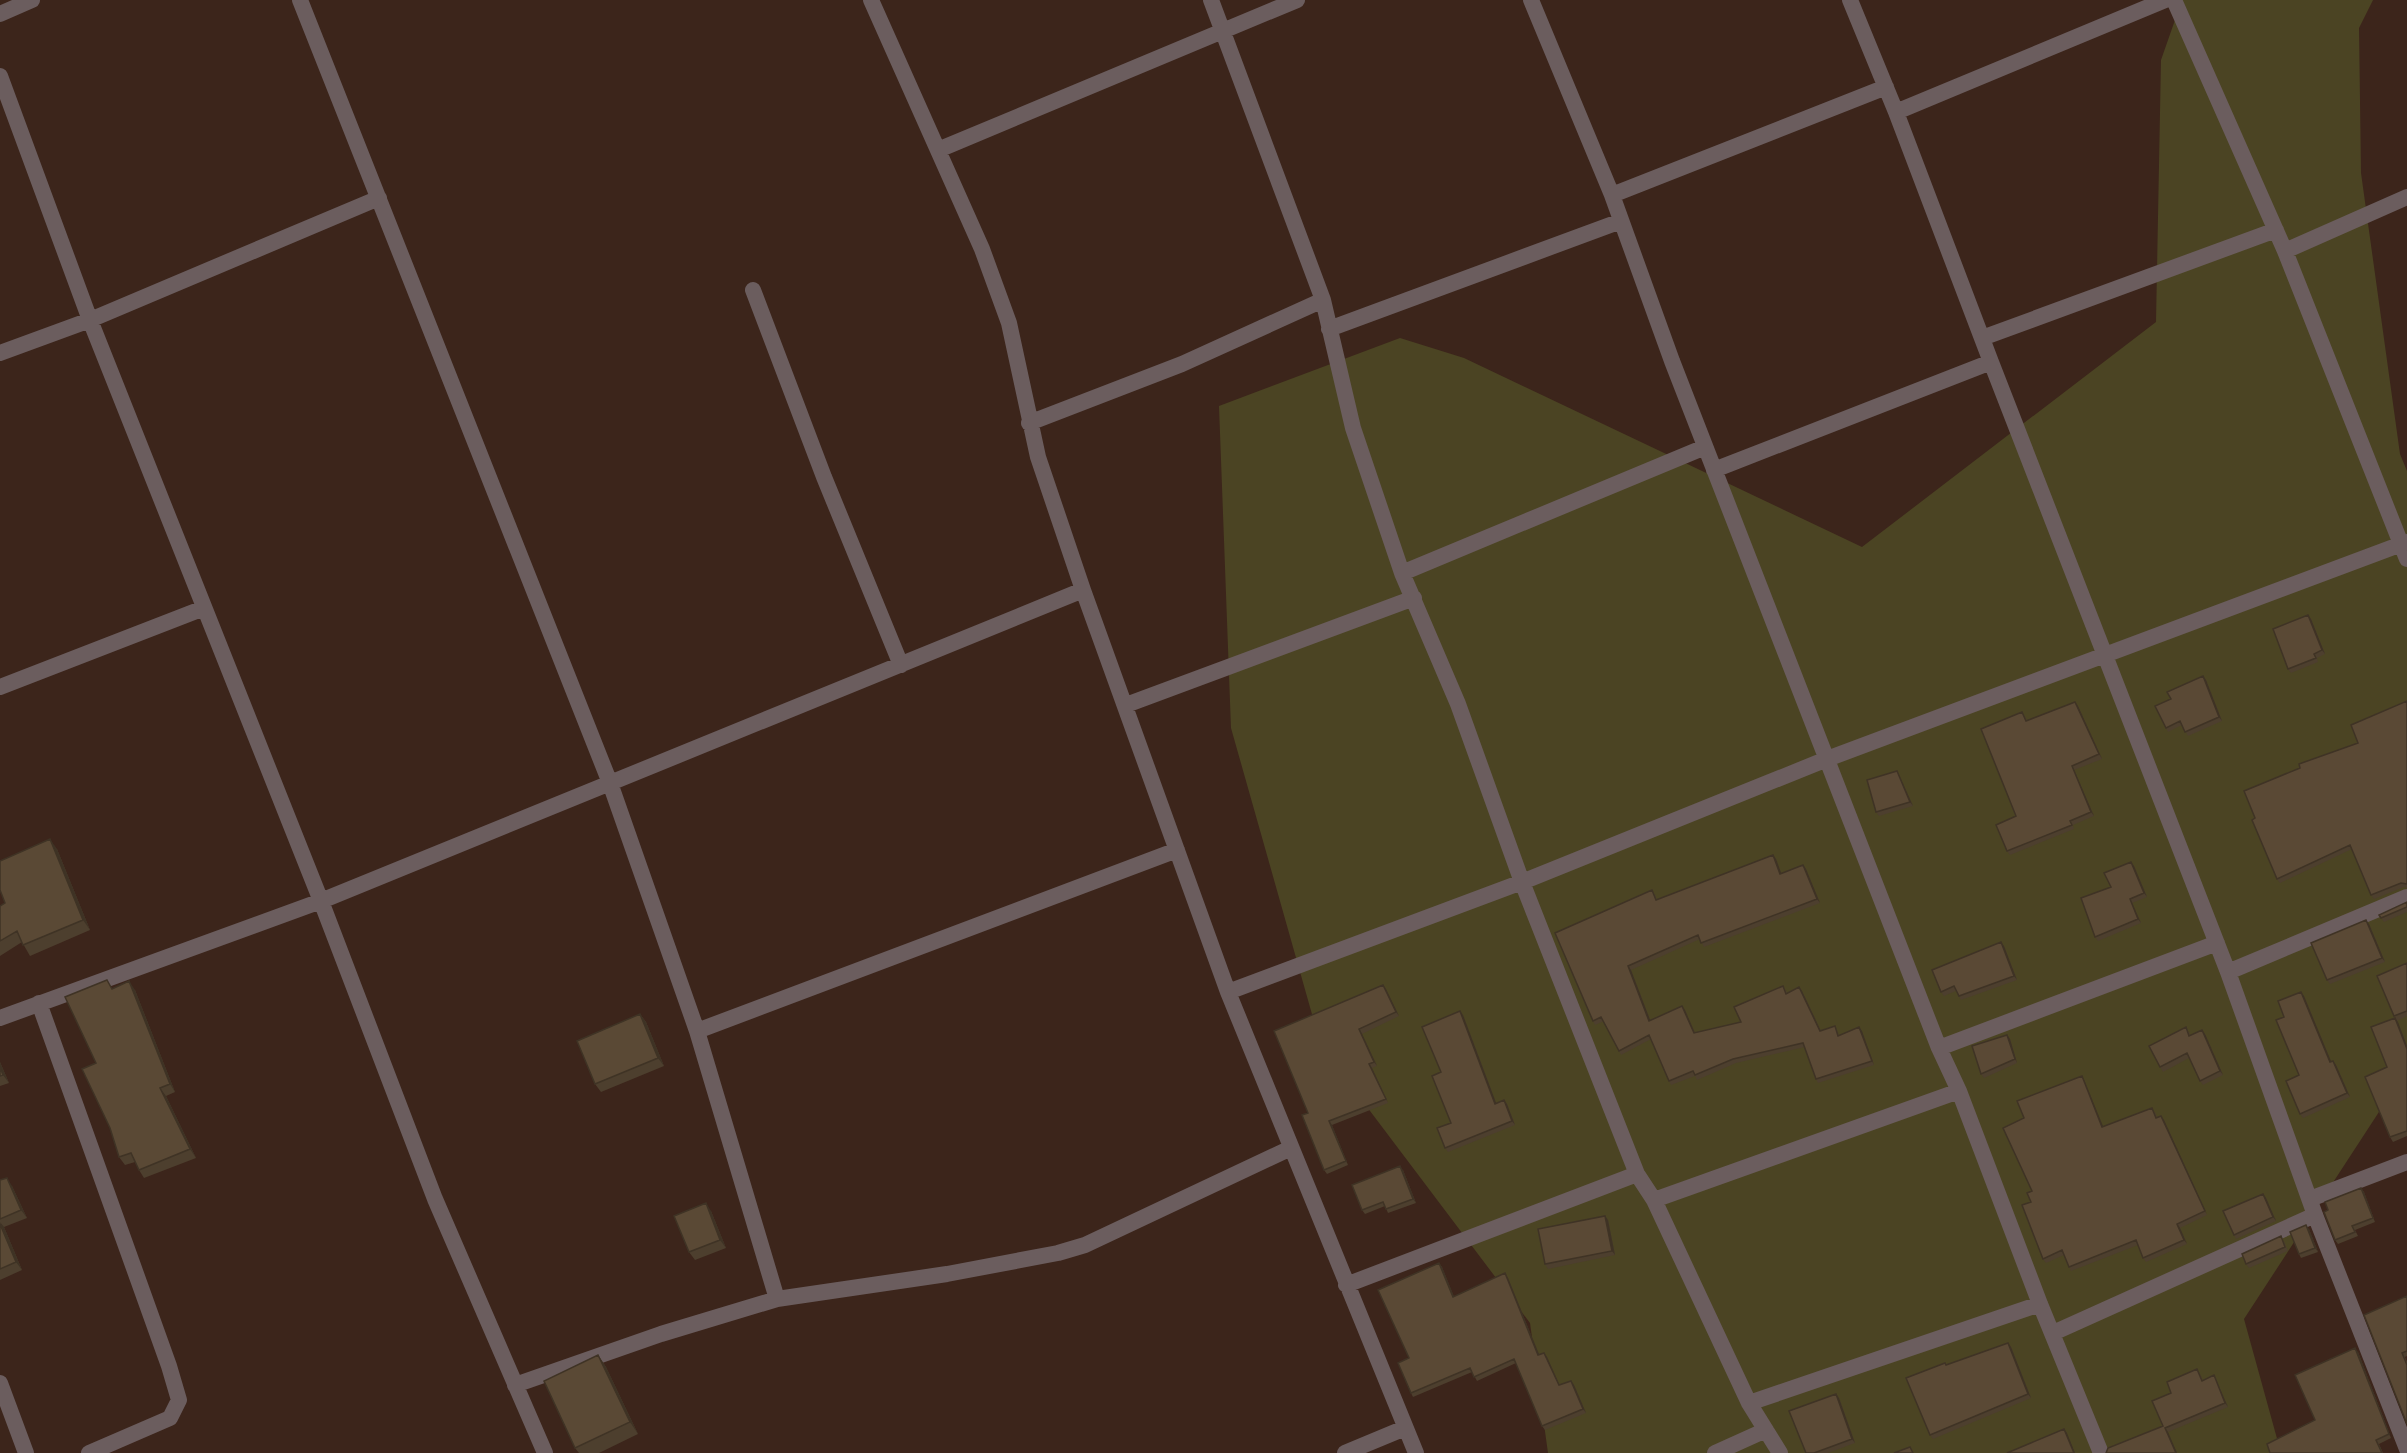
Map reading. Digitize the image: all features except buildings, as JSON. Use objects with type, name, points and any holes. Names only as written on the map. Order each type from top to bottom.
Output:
[{"type":"street","points":[[0,14],[32,0]]},
{"type":"street","points":[[300,0],[610,783],[697,1031],[777,1299]]},
{"type":"street","points":[[871,0],[982,249],[1009,323],[1038,458],[1083,590],[1228,992],[1416,1453]]},
{"type":"street","points":[[1211,0],[1323,300],[1353,428],[1402,573],[1458,704],[1522,882],[1637,1174],[1654,1200],[1749,1403],[1780,1453]]},
{"type":"street","points":[[938,150],[1297,0]]},
{"type":"street","points":[[1531,0],[1612,195],[1705,447],[1939,1048],[1959,1092],[2040,1304],[2101,1453]]},
{"type":"street","points":[[1850,0],[1896,112],[2217,943],[2312,1207],[2407,1449]]},
{"type":"street","points":[[1896,112],[2165,0]]},
{"type":"street","points":[[1228,992],[1522,882],[1827,759],[2405,548],[2285,251],[2174,0]]},
{"type":"street","points":[[0,76],[90,320],[321,901],[435,1199],[545,1453]]},
{"type":"street","points":[[1612,195],[1886,87]]},
{"type":"street","points":[[2285,251],[2407,197]]},
{"type":"street","points":[[0,353],[90,320],[379,198]]},
{"type":"street","points":[[1329,329],[1621,221]]},
{"type":"street","points":[[1982,338],[2276,230]]},
{"type":"street","points":[[753,290],[901,665]]},
{"type":"street","points":[[1029,423],[1182,364],[1323,300]]},
{"type":"street","points":[[1714,470],[1991,362]]},
{"type":"street","points":[[1402,573],[1705,447]]},
{"type":"street","points":[[0,1018],[321,901],[1083,590]]},
{"type":"street","points":[[1126,705],[1414,598]]},
{"type":"street","points":[[0,687],[204,608]]},
{"type":"street","points":[[697,1031],[1177,850]]},
{"type":"street","points":[[2228,972],[2407,897]]},
{"type":"street","points":[[1939,1048],[2217,943]]},
{"type":"street","points":[[39,1003],[172,1374],[179,1400],[170,1418],[89,1453]]},
{"type":"street","points":[[1654,1200],[1959,1092]]},
{"type":"street","points":[[515,1385],[661,1334],[777,1299],[829,1289],[947,1274],[1058,1253],[1108,1235],[1291,1148]]},
{"type":"street","points":[[2053,1333],[2407,1162]]},
{"type":"street","points":[[1346,1284],[1637,1174]]},
{"type":"street","points":[[1749,1403],[2040,1304]]},
{"type":"street","points":[[0,1383],[26,1453]]},
{"type":"street","points":[[1345,1453],[1405,1428]]},
{"type":"street","points":[[1715,1453],[1766,1430]]},
{"type":"shaded area","points":[[2182,0],[2373,0],[2359,28],[2361,173],[2400,454],[2407,471],[2407,1069],[2244,1319],[2281,1453],[1548,1453],[1530,1323],[1321,1046],[1231,728],[1219,406],[1400,338],[1464,358],[1862,547],[2156,322],[2161,60]]}]
